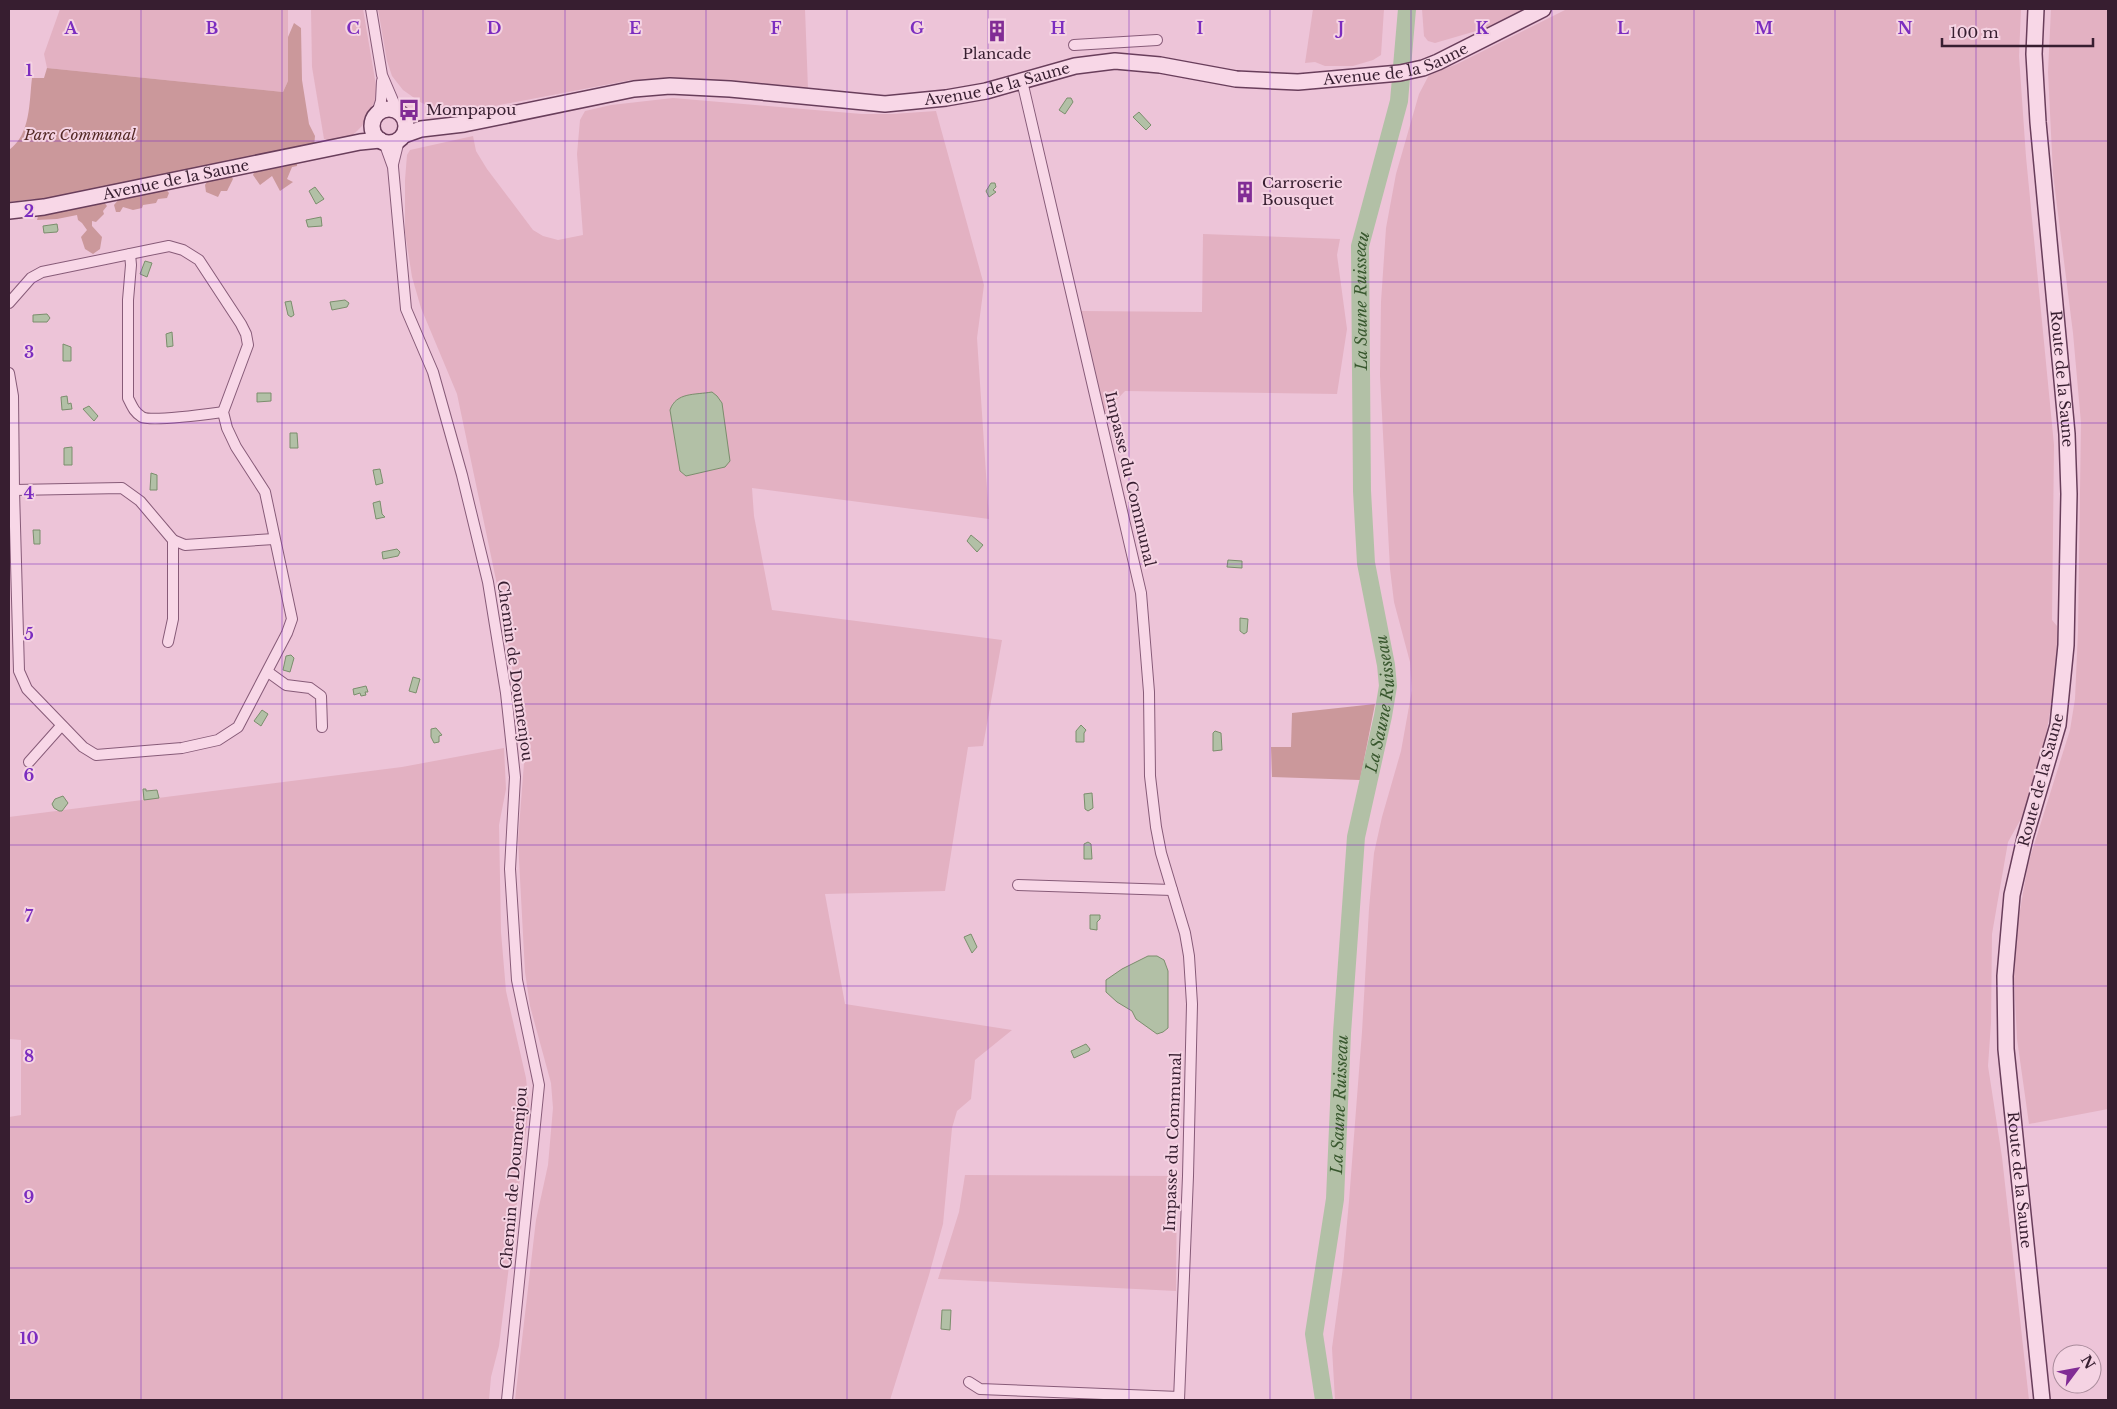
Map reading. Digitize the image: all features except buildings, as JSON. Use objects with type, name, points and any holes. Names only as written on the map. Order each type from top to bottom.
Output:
[{"type":"street","points":[[371,9],[382,75],[381,101],[373,130],[392,139],[406,129],[401,114],[382,75]]},
{"type":"street","name":"Avenue de la Saune","points":[[9,211],[44,208],[343,146],[392,139],[413,131],[438,126],[464,124],[634,89],[670,86],[730,89],[885,104],[946,98],[986,91],[1075,66],[1115,61],[1160,65],[1254,81],[1298,82],[1418,70],[1438,62],[1543,9]]},
{"type":"street","name":"Route de la Saune","points":[[2036,9],[2034,47],[2038,122],[2067,434],[2069,494],[2066,645],[2058,725],[2025,838],[2012,895],[2006,949],[2004,1008],[2006,1049],[2042,1400]]},
{"type":"street","points":[[1074,45],[1156,40]]},
{"type":"street","points":[[1114,42],[1115,61]]},
{"type":"street","name":"Impasse du Communal","points":[[969,1382],[980,1389],[1179,1399],[1188,1176],[1192,1004],[1187,941],[1161,854],[1150,776],[1149,692],[1141,593],[1022,81]]},
{"type":"street","points":[[375,118],[387,109],[401,114]]},
{"type":"street","name":"Avenue de la Saune","points":[[401,114],[416,123],[438,126]]},
{"type":"street","name":"Avenue de la Saune","points":[[343,146],[357,137],[375,118]]},
{"type":"street","name":"Chemin de Doumenjou","points":[[392,139],[406,309],[434,372],[488,582],[506,693],[515,777],[510,869],[517,980],[539,1085],[508,1400]]},
{"type":"street","points":[[9,303],[31,278],[42,272],[169,246],[183,250],[199,260],[241,324],[248,345],[223,412],[227,428],[236,447],[264,492],[292,619],[268,672],[238,727],[218,740],[182,748],[96,755],[83,747],[27,689],[19,671],[10,490],[13,396],[9,373]]},
{"type":"street","points":[[130,254],[128,398],[134,412],[143,418],[156,420],[173,416],[223,412]]},
{"type":"street","points":[[10,490],[122,488],[140,501],[173,540],[185,546],[274,539]]},
{"type":"street","points":[[168,642],[173,619],[173,540]]},
{"type":"street","points":[[268,672],[286,685],[310,688],[321,696],[322,727]]},
{"type":"street","points":[[29,762],[62,726]]},
{"type":"street","points":[[1018,885],[1172,890]]},
{"type":"shaded area","points":[[60,9],[288,9],[288,81],[283,92],[47,68],[44,54]]},
{"type":"shaded area","points":[[311,9],[363,9],[377,91],[376,99],[362,126],[352,136],[331,141],[324,139],[312,67]]},
{"type":"shaded area","points":[[378,9],[805,9],[808,89],[708,80],[631,80],[474,110],[453,112],[436,110],[403,90],[392,76],[387,61]]},
{"type":"shaded area","points":[[1313,9],[1384,9],[1381,55],[1373,60],[1353,66],[1325,66],[1315,62],[1305,63]]},
{"type":"shaded area","points":[[1422,9],[1527,9],[1483,29],[1435,43],[1428,41],[1424,36]]},
{"type":"shaded area","points":[[1567,9],[2021,9],[2019,56],[2026,157],[2054,445],[2052,620],[2057,626],[2058,645],[2054,690],[2044,746],[2022,817],[2008,842],[1992,934],[1991,1023],[1988,1066],[2002,1157],[2029,1400],[1335,1400],[1332,1348],[1343,1267],[1349,1201],[1374,853],[1401,751],[1412,690],[1410,662],[1394,602],[1390,569],[1380,376],[1381,302],[1386,228],[1396,174],[1419,94],[1429,75],[1457,64]]},
{"type":"shaded area","points":[[2051,9],[2108,9],[2108,1109],[2029,1124],[2017,1039],[2014,978],[2017,928],[2028,864],[2070,730],[2075,699],[2078,631],[2081,423],[2073,333],[2053,174],[2048,72]]},
{"type":"shaded area","points":[[673,98],[862,114],[936,111],[984,285],[977,338],[989,519],[752,488],[754,516],[772,610],[1002,640],[983,746],[968,747],[945,891],[825,894],[845,1004],[1012,1030],[975,1060],[971,1099],[957,1111],[952,1128],[943,1224],[890,1400],[515,1400],[536,1220],[548,1165],[553,1108],[551,1083],[530,1006],[525,972],[518,841],[524,763],[520,715],[503,613],[457,394],[421,308],[412,277],[405,232],[405,180],[407,155],[410,150],[473,136],[476,151],[487,169],[533,230],[543,236],[558,240],[583,235],[577,154],[580,120],[585,111],[611,105]],"holes":[[[673,402],[725,467],[686,476],[680,471],[670,410]]]},
{"type":"shaded area","points":[[1067,98],[1071,98],[1073,102],[1065,114],[1059,110]]},
{"type":"shaded area","points":[[1139,112],[1151,125],[1146,130],[1133,117]]},
{"type":"shaded area","points":[[991,183],[995,183],[996,187],[993,190],[996,192],[989,197],[986,191]]},
{"type":"shaded area","points":[[315,187],[324,199],[316,204],[309,191]]},
{"type":"shaded area","points":[[321,217],[322,226],[308,227],[306,220]]},
{"type":"shaded area","points":[[57,224],[57,232],[44,233],[43,226]]},
{"type":"shaded area","points":[[1203,234],[1340,239],[1337,255],[1347,329],[1337,394],[1125,391],[1104,413],[1080,311],[1202,312]]},
{"type":"shaded area","points":[[145,261],[152,263],[147,277],[140,274]]},
{"type":"shaded area","points":[[345,300],[349,303],[347,307],[332,310],[330,302]]},
{"type":"shaded area","points":[[291,301],[294,315],[291,317],[288,315],[285,302]]},
{"type":"shaded area","points":[[47,314],[50,318],[47,322],[33,322],[33,315]]},
{"type":"shaded area","points":[[172,332],[173,346],[167,347],[166,334]]},
{"type":"shaded area","points":[[63,344],[71,347],[71,361],[63,361]]},
{"type":"shaded area","points":[[712,392],[722,403],[730,461],[725,467],[686,476],[680,471],[670,410],[673,404],[681,397]]},
{"type":"shaded area","points":[[257,393],[271,393],[271,401],[257,402]]},
{"type":"shaded area","points":[[67,396],[68,404],[71,403],[72,409],[62,410],[61,397]]},
{"type":"shaded area","points":[[89,406],[98,416],[94,421],[83,409]]},
{"type":"shaded area","points":[[290,433],[297,433],[298,448],[290,448]]},
{"type":"shaded area","points":[[72,447],[72,465],[64,465],[64,448]]},
{"type":"shaded area","points":[[380,469],[383,483],[376,485],[373,470]]},
{"type":"shaded area","points":[[151,473],[157,475],[157,490],[150,490]]},
{"type":"shaded area","points":[[380,501],[382,514],[385,517],[376,519],[373,503]]},
{"type":"shaded area","points":[[33,530],[40,530],[40,544],[34,544]]},
{"type":"shaded area","points":[[971,535],[983,545],[977,552],[967,541]]},
{"type":"shaded area","points":[[397,549],[400,552],[398,556],[383,559],[382,552]]},
{"type":"shaded area","points":[[1228,560],[1242,561],[1242,568],[1227,567]]},
{"type":"shaded area","points":[[1240,618],[1248,619],[1247,632],[1244,634],[1240,631]]},
{"type":"shaded area","points":[[291,655],[294,658],[290,672],[283,670],[286,656]]},
{"type":"shaded area","points":[[413,677],[420,679],[416,693],[409,691]]},
{"type":"shaded area","points":[[366,686],[368,692],[365,692],[366,695],[361,696],[360,693],[354,695],[353,689]]},
{"type":"shaded area","points":[[262,710],[268,714],[261,726],[254,721]]},
{"type":"shaded area","points":[[1081,725],[1086,730],[1084,742],[1076,742],[1076,731]]},
{"type":"shaded area","points":[[436,728],[442,735],[439,736],[439,742],[434,743],[431,737],[431,729]]},
{"type":"shaded area","points":[[1215,731],[1221,733],[1222,750],[1213,751],[1213,733]]},
{"type":"shaded area","points":[[504,748],[506,789],[499,825],[501,932],[506,991],[526,1078],[529,1106],[499,1346],[491,1377],[489,1400],[9,1400],[9,1117],[21,1115],[21,1040],[9,1039],[9,817],[402,767]]},
{"type":"shaded area","points":[[143,789],[146,789],[146,791],[157,790],[159,798],[144,800]]},
{"type":"shaded area","points":[[1092,793],[1093,808],[1088,811],[1085,809],[1084,794]]},
{"type":"shaded area","points":[[63,796],[68,803],[62,811],[59,811],[52,804],[55,799]]},
{"type":"shaded area","points":[[1088,842],[1091,844],[1092,859],[1084,859],[1084,844]]},
{"type":"shaded area","points":[[1090,915],[1100,915],[1100,919],[1097,922],[1097,930],[1090,929]]},
{"type":"shaded area","points":[[971,934],[977,947],[972,953],[964,937]]},
{"type":"shaded area","points":[[1148,956],[1157,956],[1164,960],[1168,971],[1168,1028],[1157,1034],[1136,1019],[1132,1011],[1117,1002],[1106,992],[1106,980],[1122,969]]},
{"type":"shaded area","points":[[1086,1044],[1090,1049],[1089,1051],[1074,1058],[1071,1051]]},
{"type":"shaded area","points":[[965,1175],[1177,1176],[1176,1291],[938,1279],[959,1212]]},
{"type":"shaded area","points":[[942,1310],[951,1310],[950,1330],[941,1329]]},
{"type":"green space","name":"Parc Communal","points":[[294,23],[301,28],[302,80],[309,124],[315,136],[314,147],[298,152],[297,166],[292,167],[287,179],[293,182],[280,191],[272,176],[260,185],[253,175],[256,167],[230,174],[233,179],[227,191],[221,191],[218,197],[206,192],[205,185],[208,180],[164,187],[169,193],[167,198],[158,199],[156,203],[143,205],[142,208],[133,210],[123,207],[120,212],[116,212],[114,205],[119,199],[133,191],[103,201],[107,206],[103,211],[104,214],[96,222],[92,221],[92,226],[102,237],[100,249],[93,254],[85,249],[81,237],[87,230],[78,220],[77,215],[37,220],[42,202],[34,199],[9,202],[9,150],[16,143],[25,127],[28,117],[32,78],[44,78],[47,68],[283,92],[288,81],[288,37]],"holes":[[[164,187],[157,192],[146,190]]]},
{"type":"green space","points":[[1375,704],[1360,780],[1272,777],[1271,747],[1291,747],[1292,713]]},
{"type":"waterway","name":"La Saune Ruisseau","points":[[1324,1400],[1314,1334],[1335,1199],[1342,1033],[1356,837],[1388,686],[1386,665],[1366,563],[1362,491],[1360,246],[1399,101],[1407,9]]},
{"type":"place","name":"Plancade","points":[[997,31]]},
{"type":"place","name":"Mompapou","points":[[409,110]]},
{"type":"place","name":"Carroserie Bousquet","points":[[1245,192]]}]
